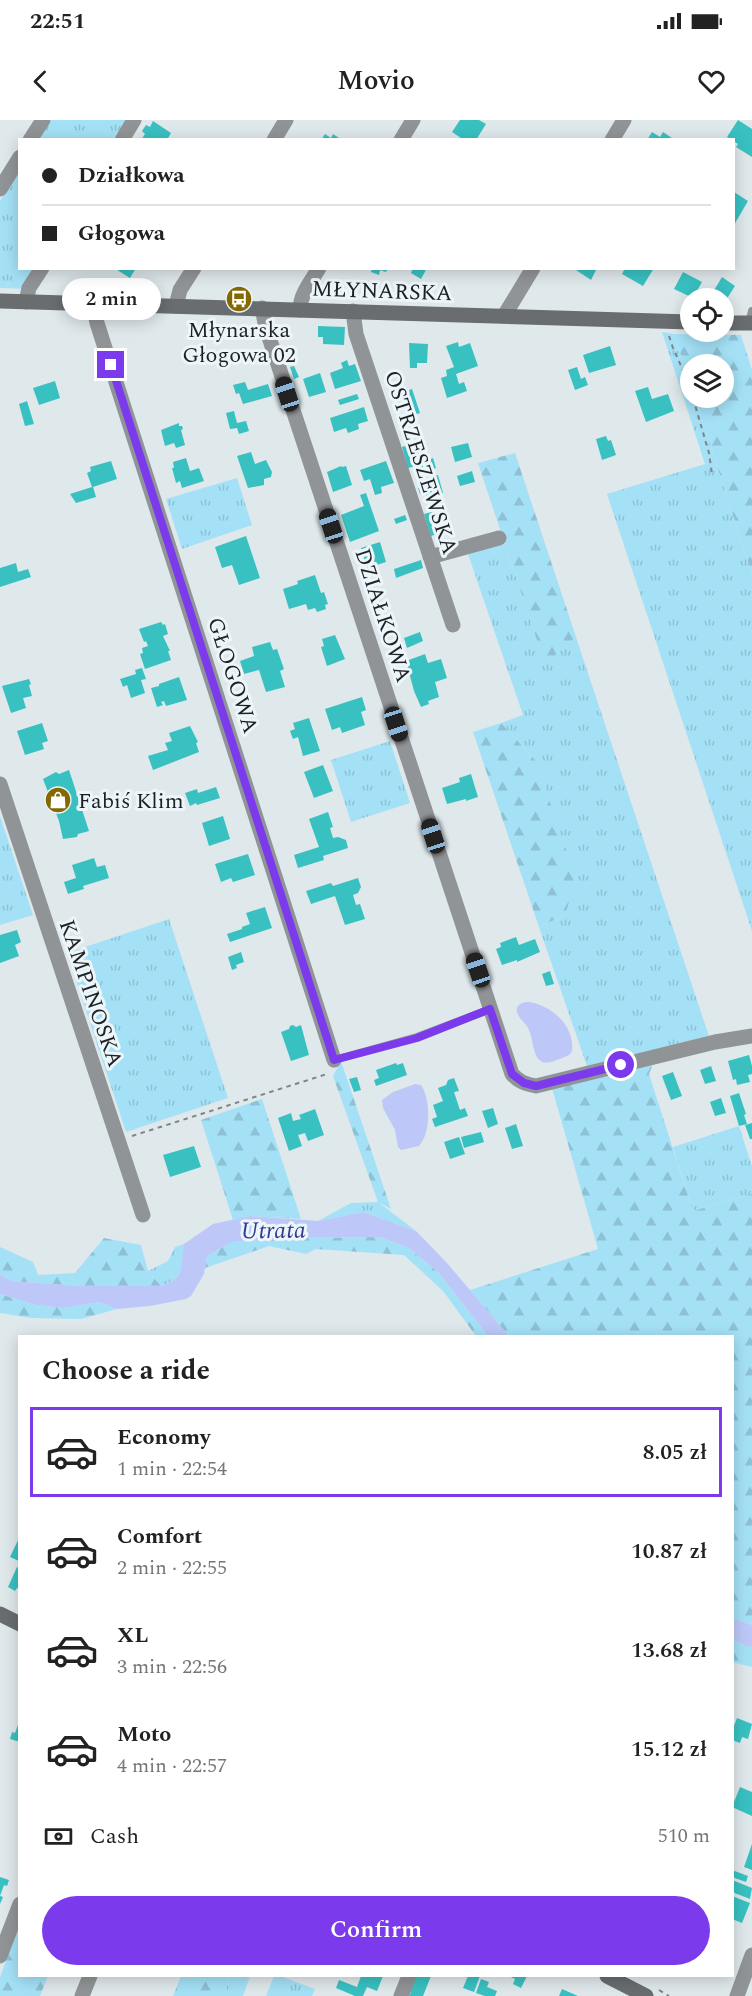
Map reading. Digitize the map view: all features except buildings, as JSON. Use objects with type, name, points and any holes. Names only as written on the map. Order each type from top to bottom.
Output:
[{"type":"street","points":[[31,138],[43,120]]},
{"type":"street","points":[[123,138],[134,120]]},
{"type":"street","points":[[275,138],[286,120]]},
{"type":"street","points":[[401,138],[413,120]]},
{"type":"street","points":[[613,138],[624,120]]},
{"type":"street","points":[[0,189],[18,160]]},
{"type":"street","points":[[26,302],[29,288],[41,270]]},
{"type":"street","points":[[176,306],[180,290],[193,270]]},
{"type":"street","points":[[300,310],[303,294],[318,270]]},
{"type":"street","points":[[504,316],[533,270]]},
{"type":"street","name":"MŁYNARSKA","points":[[0,301],[680,322]]},
{"type":"street","name":"GŁOGOWA","points":[[93,304],[97,323],[334,1060]]},
{"type":"street","name":"DZIAŁKOWA","points":[[262,308],[266,328],[512,1074],[524,1083],[536,1086],[715,1042],[752,1036]]},
{"type":"street","name":"OSTRZESZEWSKA","points":[[353,311],[356,334],[453,625]]},
{"type":"street","points":[[734,321],[751,319]]},
{"type":"street","points":[[430,557],[500,538]]},
{"type":"street","name":"KAMPINOSKA","points":[[0,784],[143,1215]]},
{"type":"street","points":[[0,1614],[18,1623]]},
{"type":"street","points":[[0,1956],[18,1909]]},
{"type":"street","points":[[737,1996],[752,1954]]},
{"type":"street","points":[[82,1996],[90,1977]]},
{"type":"street","points":[[401,1996],[409,1977]]},
{"type":"street","points":[[610,1977],[646,1996]]},
{"type":"lane","points":[[334,1060],[417,1038],[490,1009]]},
{"type":"path","points":[[669,321],[669,340],[680,364]]},
{"type":"path","points":[[696,408],[710,453],[712,474]]},
{"type":"path","points":[[119,1140],[326,1074],[335,1066],[334,1060]]},
{"type":"green space","points":[[51,120],[126,120],[114,138],[40,138]]},
{"type":"green space","points":[[18,172],[18,269],[6,288],[0,288],[0,201]]},
{"type":"green space","points":[[18,269],[34,270],[23,289],[6,288]]},
{"type":"green space","points":[[662,332],[674,334],[681,354],[680,387]]},
{"type":"green space","points":[[674,334],[680,334],[680,342],[734,342],[734,335],[741,335],[752,370],[752,574],[698,408],[734,408],[734,354],[681,354]]},
{"type":"green space","points":[[687,408],[698,408],[752,574],[752,931],[607,494],[705,464]]},
{"type":"green space","points":[[515,453],[576,637],[545,664],[478,463]]},
{"type":"green space","points":[[237,478],[252,525],[182,549],[166,499]]},
{"type":"green space","points":[[505,544],[545,663],[576,637],[709,1036],[587,1066],[539,927],[565,915],[536,761],[501,723],[523,715],[468,554]]},
{"type":"green space","points":[[501,723],[536,761],[576,879],[565,915],[539,927],[473,732]]},
{"type":"green space","points":[[390,741],[410,803],[351,822],[331,760]]},
{"type":"green space","points":[[0,816],[33,915],[0,925]]},
{"type":"green space","points":[[169,919],[228,1098],[126,1132],[67,953]]},
{"type":"green space","points":[[341,1061],[391,1209],[378,1202],[333,1076]]},
{"type":"green space","points":[[653,1064],[649,1074],[693,1211],[752,1194],[752,1625],[734,1619],[734,1335],[508,1335],[470,1290],[598,1249],[552,1088]]},
{"type":"green space","points":[[262,1099],[301,1219],[250,1216],[233,1220],[201,1120]]},
{"type":"green space","points":[[739,1126],[752,1166],[752,1194],[693,1211],[673,1147]]},
{"type":"green space","points":[[378,1202],[416,1231],[363,1212],[318,1221],[351,1203]]},
{"type":"green space","points":[[380,1237],[409,1248],[439,1273],[487,1335],[475,1335],[443,1291],[404,1255],[316,1249],[306,1254],[269,1246],[205,1268],[207,1256],[232,1242],[291,1238]]},
{"type":"green space","points":[[104,1238],[141,1245],[148,1271],[161,1286],[78,1286],[12,1281],[0,1274],[0,1247],[33,1262],[38,1275],[75,1273]]},
{"type":"green space","points":[[184,1244],[182,1265],[178,1275],[169,1283],[161,1286],[148,1271],[168,1261],[175,1247]]},
{"type":"green space","points":[[0,1294],[36,1305],[64,1308],[99,1302],[117,1309],[81,1319],[31,1318],[0,1313]]},
{"type":"green space","points":[[734,1641],[752,1647],[752,1667],[734,1662]]},
{"type":"green space","points":[[18,1929],[18,1977],[48,1977],[40,1996],[0,1996],[0,1977]]},
{"type":"green space","points":[[181,1977],[228,1977],[226,1996],[173,1996]]},
{"type":"green space","points":[[228,1977],[250,1977],[243,1996],[226,1996]]},
{"type":"green space","points":[[274,1977],[283,1977],[315,1989],[312,1996],[266,1996]]},
{"type":"water","points":[[529,1002],[551,1011],[563,1022],[571,1036],[571,1053],[547,1063],[538,1058],[528,1028],[517,1011],[520,1004]]},
{"type":"water","points":[[415,1084],[421,1085],[427,1099],[428,1125],[419,1146],[401,1150],[398,1147],[395,1130],[383,1108],[382,1100],[393,1092]]},
{"type":"water","name":"Utrata","points":[[363,1212],[416,1231],[447,1263],[508,1335],[487,1335],[439,1273],[409,1248],[380,1237],[291,1238],[232,1242],[207,1256],[204,1274],[191,1296],[150,1306],[117,1309],[99,1302],[64,1308],[36,1305],[0,1294],[0,1274],[12,1281],[78,1286],[161,1286],[169,1283],[178,1275],[182,1265],[184,1244],[213,1224],[250,1216],[318,1221]]},
{"type":"water","points":[[734,1619],[752,1625],[752,1647],[734,1641]]},
{"type":"place","name":"Młynarska Głogowa 02","points":[[239,299]]},
{"type":"place","name":"Fabiś Klim","points":[[58,800]]},
{"type":"route","points":[[111,365],[334,1060],[417,1038],[490,1009],[512,1074],[524,1083],[536,1086],[621,1065]]}]
